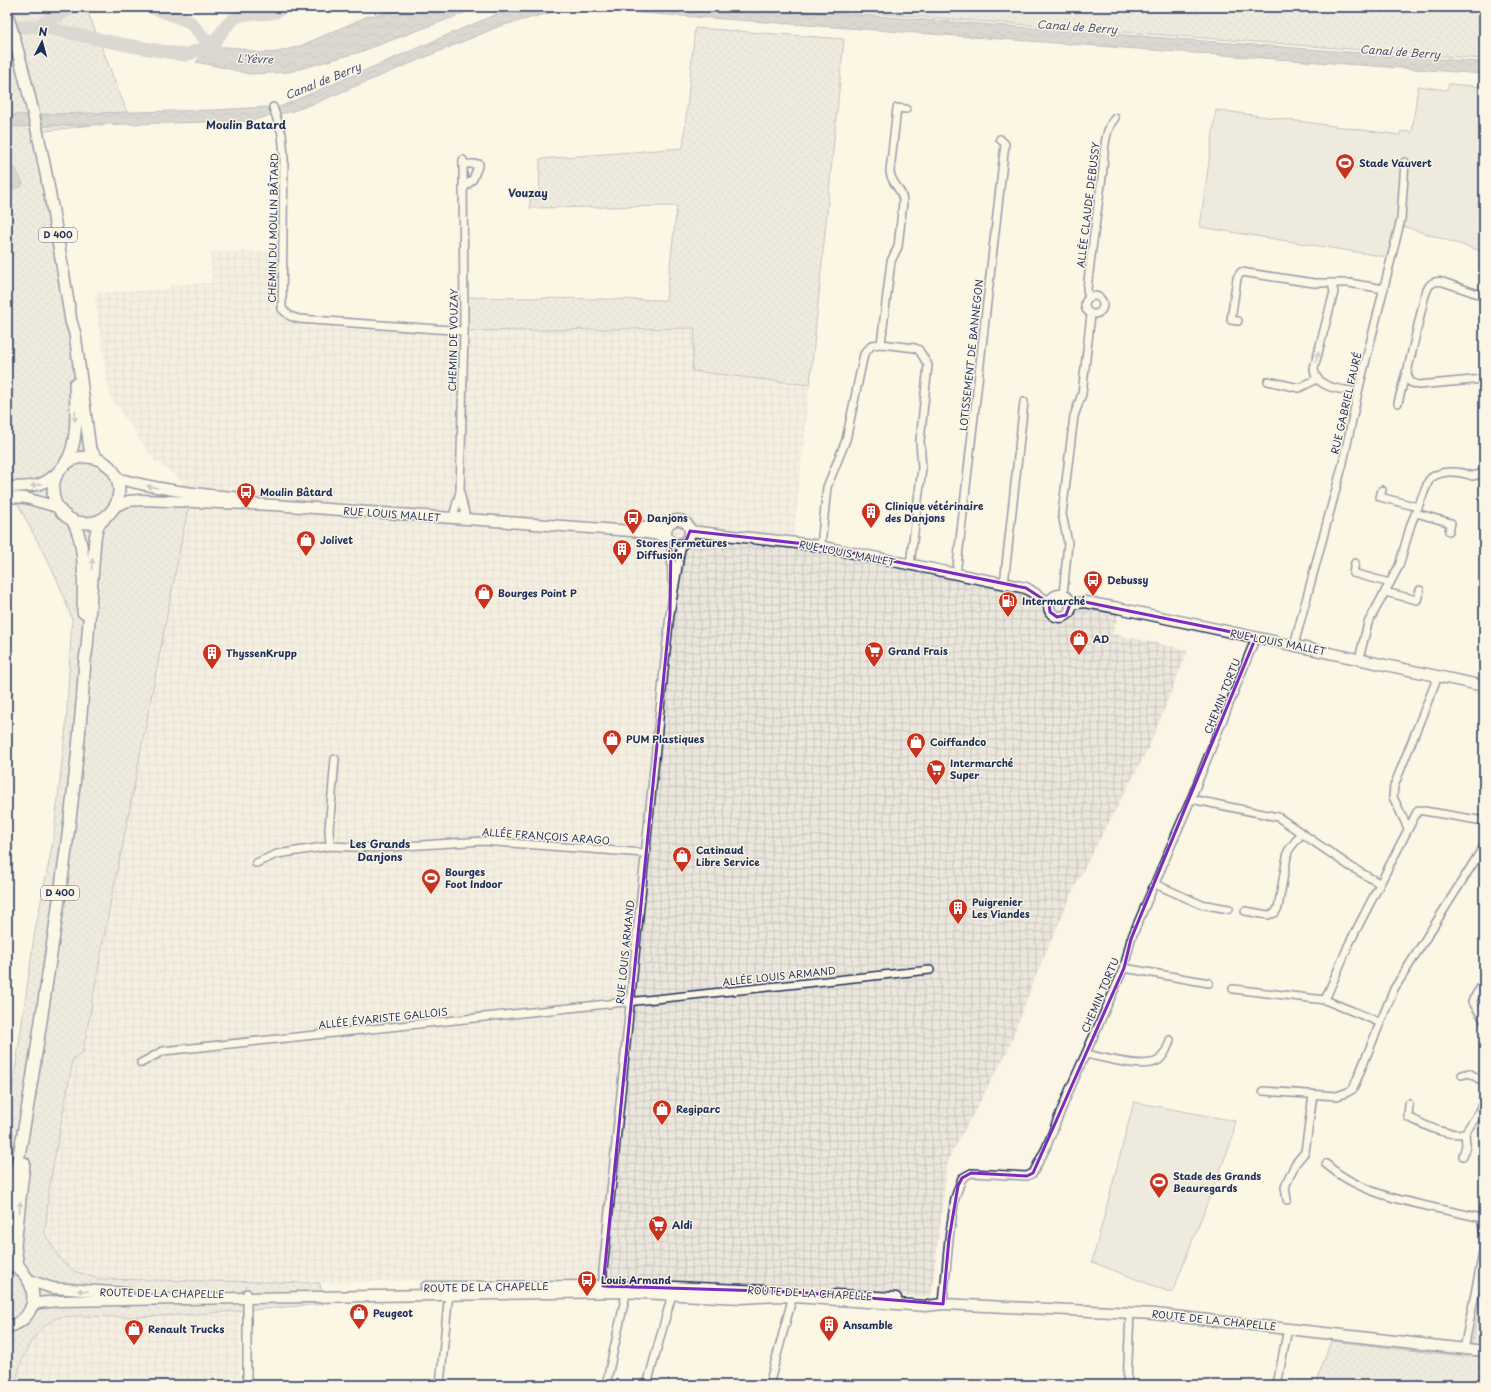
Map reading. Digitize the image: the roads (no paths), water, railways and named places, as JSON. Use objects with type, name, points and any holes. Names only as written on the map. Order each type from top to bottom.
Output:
[{"type":"main road","name":"D 400","points":[[7,14],[42,149],[71,321],[76,411],[71,451],[62,467]]},
{"type":"main road","name":"D 400","points":[[71,321],[75,334],[88,442],[90,449],[97,458]]},
{"type":"main road","points":[[7,487],[35,486],[48,482],[62,467],[80,457],[97,458],[110,466],[117,477],[120,493],[116,506],[104,519],[84,524],[72,520],[57,507],[26,498],[7,497]]},
{"type":"main road","points":[[57,507],[53,488],[62,467]]},
{"type":"main road","name":"RUE LOUIS MALLET","points":[[117,477],[144,486],[189,493],[632,531],[661,535],[670,540],[682,543]]},
{"type":"main road","name":"RUE LOUIS MALLET","points":[[116,506],[128,501],[141,500],[459,515],[667,527],[672,522],[680,520],[687,524],[690,530],[821,546],[956,575],[1026,588],[1049,603],[1049,609],[1052,614],[1060,617],[1068,612],[1070,604],[1085,602],[1359,658],[1484,686]]},
{"type":"main road","name":"D 400","points":[[85,659],[88,648],[92,564],[95,538],[98,525],[104,519]]},
{"type":"main road","name":"D 400","points":[[7,1213],[25,1126],[69,832],[79,743],[85,659],[80,542],[77,528],[72,520]]},
{"type":"main road","points":[[667,527],[670,540]]},
{"type":"main road","points":[[682,543],[688,538],[690,530]]},
{"type":"main road","points":[[1049,603],[1054,596],[1063,595],[1068,598],[1070,604]]},
{"type":"main road","name":"D 400","points":[[25,1126],[26,1140],[15,1246],[18,1265],[26,1276]]},
{"type":"main road","points":[[7,1264],[26,1276],[33,1293],[31,1307],[26,1316],[8,1329]]},
{"type":"main road","name":"ROUTE DE LA CHAPELLE","points":[[26,1276],[52,1288],[79,1291],[169,1295],[248,1295]]},
{"type":"main road","name":"ROUTE DE LA CHAPELLE","points":[[31,1307],[42,1302],[58,1301],[248,1295],[449,1290],[673,1290],[934,1301],[943,1304],[1130,1312],[1288,1328],[1484,1351]]},
{"type":"street","name":"CHEMIN DU MOULIN BÂTARD","points":[[272,107],[282,134],[284,156],[282,309],[290,316],[299,319],[464,331]]},
{"type":"street","points":[[881,344],[891,261],[898,247],[903,202],[901,192],[890,176],[892,144],[897,108],[906,109]]},
{"type":"street","name":"ALLÉE CLAUDE DEBUSSY","points":[[1063,595],[1068,543],[1062,514],[1074,416],[1082,394],[1091,314],[1084,307],[1085,301],[1089,297],[1087,290],[1097,200],[1102,178],[1107,134],[1110,124],[1115,118]]},
{"type":"street","name":"LOTISSEMENT DE BANNEGON","points":[[956,575],[1004,152],[1004,144],[1000,139]]},
{"type":"street","name":"CHEMIN DE VOUZAY","points":[[459,515],[464,331],[463,189],[463,162],[479,164],[473,179],[463,189]]},
{"type":"street","name":"RUE GABRIEL FAURÉ","points":[[1294,645],[1343,463],[1358,392],[1401,220],[1406,162]]},
{"type":"street","points":[[1238,321],[1231,320],[1237,278],[1241,272],[1314,283],[1348,283],[1384,289]]},
{"type":"street","points":[[1398,403],[1427,288],[1431,283],[1437,281],[1443,282],[1484,296]]},
{"type":"street","points":[[1332,284],[1334,292],[1314,368],[1314,375],[1324,385],[1358,392]]},
{"type":"street","points":[[1089,297],[1096,296],[1103,302],[1102,310],[1096,314],[1091,314]]},
{"type":"street","points":[[821,546],[827,486],[844,446],[864,354],[872,345],[881,344],[915,348],[919,350],[928,365],[920,441],[922,468],[910,565]]},
{"type":"street","points":[[1408,367],[1407,373],[1410,382],[1418,385],[1484,379]]},
{"type":"street","points":[[1268,381],[1299,388],[1317,379]]},
{"type":"street","points":[[1004,584],[1024,402]]},
{"type":"street","points":[[1359,658],[1368,623],[1399,566],[1417,510],[1428,482],[1435,475],[1442,473],[1464,473],[1472,476],[1481,474],[1484,468]]},
{"type":"street","points":[[1382,490],[1380,497],[1451,523],[1450,531]]},
{"type":"street","name":"RUE LOUIS ARMAND","points":[[603,1289],[603,1270],[644,853],[670,614],[673,556],[670,540]]},
{"type":"street","name":"RUE LOUIS ARMAND","points":[[670,614],[682,543]]},
{"type":"street","points":[[1356,563],[1353,573],[1390,583]]},
{"type":"street","points":[[1385,592],[1417,600],[1420,590]]},
{"type":"street","name":"CHEMIN TORTU","points":[[943,1304],[949,1239],[955,1198],[962,1178],[971,1173],[1027,1176],[1033,1173],[1046,1148],[1124,968],[1131,940],[1191,799],[1256,637]]},
{"type":"street","points":[[1408,828],[1393,797],[1394,786],[1438,676]]},
{"type":"street","points":[[330,846],[329,829],[335,760]]},
{"type":"street","points":[[1191,799],[1278,817],[1351,868],[1380,883]]},
{"type":"street","points":[[1325,1000],[1335,974],[1418,810],[1484,821]]},
{"type":"street","points":[[1245,911],[1268,915],[1275,914],[1278,908],[1288,851],[1301,834]]},
{"type":"street","name":"ALLÉE FRANÇOIS ARAGO","points":[[256,863],[277,854],[330,846],[382,848],[483,841],[644,853]]},
{"type":"street","points":[[1263,1091],[1337,1096],[1348,1092],[1353,1088],[1394,988],[1484,846]]},
{"type":"street","points":[[1155,884],[1200,904],[1229,909]]},
{"type":"street","points":[[1124,968],[1209,983]]},
{"type":"street","name":"ALLÉE LOUIS ARMAND","points":[[630,1002],[930,970]]},
{"type":"street","points":[[1484,982],[1472,1001],[1484,1020]]},
{"type":"street","points":[[1233,989],[1325,1000],[1379,1022]]},
{"type":"street","name":"ALLÉE ÉVARISTE GALLOIS","points":[[141,1063],[163,1051],[630,1002]]},
{"type":"street","points":[[1086,1054],[1144,1064],[1159,1060],[1168,1048],[1170,1040]]},
{"type":"street","points":[[1462,1075],[1469,1073],[1484,1082]]},
{"type":"street","points":[[1287,1200],[1285,1187],[1295,1164],[1305,1152],[1313,1095]]},
{"type":"street","points":[[1463,1156],[1466,1145],[1465,1133],[1476,1117],[1484,1101]]},
{"type":"street","points":[[1409,1104],[1408,1117],[1434,1129],[1456,1135],[1465,1133]]},
{"type":"street","points":[[1326,1164],[1336,1174],[1372,1192],[1481,1218],[1484,1235]]},
{"type":"street","points":[[1464,1349],[1484,1248]]},
{"type":"street","points":[[606,1385],[628,1289]]},
{"type":"street","points":[[440,1385],[449,1290]]},
{"type":"street","points":[[647,1385],[673,1290]]},
{"type":"street","points":[[247,1385],[248,1295]]},
{"type":"street","points":[[768,1385],[794,1295]]},
{"type":"street","points":[[1127,1385],[1130,1312]]},
{"type":"street","points":[[1277,1385],[1288,1328]]},
{"type":"water","points":[[419,7],[472,7],[467,12],[360,52],[289,72],[248,74],[196,62],[211,46],[240,48],[259,53],[278,52],[300,46],[366,17]]},
{"type":"water","points":[[513,7],[757,7],[1484,62],[1484,74],[599,10],[561,10],[500,26],[313,104],[294,111],[271,113],[269,116],[250,121],[7,127],[7,115],[215,110],[266,107],[270,109],[277,108]]},
{"type":"water","points":[[7,168],[15,168],[23,183],[21,187],[7,190]]},
{"type":"waterway","points":[[37,26],[74,7]]},
{"type":"waterway","points":[[151,7],[190,22],[211,46],[224,56]]},
{"type":"waterway","points":[[211,46],[227,25],[235,18],[244,15],[274,12],[284,7]]},
{"type":"waterway","name":"L'Yèvre","points":[[7,28],[37,26],[126,45],[185,55],[211,46]]},
{"type":"place","name":"Stade Vauvert","points":[[1345,180]]},
{"type":"place","name":"Moulin Bâtard","points":[[246,509]]},
{"type":"place","name":"Clinique vétérinaire des Danjons","points":[[871,529]]},
{"type":"place","name":"Danjons","points":[[633,535]]},
{"type":"place","name":"Jolivet","points":[[306,557]]},
{"type":"place","name":"Stores Fermetures Diffusion","points":[[622,566]]},
{"type":"place","name":"Debussy","points":[[1093,597]]},
{"type":"place","name":"Bourges Point P","points":[[484,610]]},
{"type":"place","name":"Intermarché","points":[[1008,618]]},
{"type":"place","name":"AD","points":[[1079,656]]},
{"type":"place","name":"Grand Frais","points":[[874,668]]},
{"type":"place","name":"ThyssenKrupp","points":[[212,670]]},
{"type":"place","name":"PUM Plastiques","points":[[612,756]]},
{"type":"place","name":"Coiffandco","points":[[916,759]]},
{"type":"place","name":"Intermarché Super","points":[[936,786]]},
{"type":"place","name":"Catinaud Libre Service","points":[[682,873]]},
{"type":"place","name":"Bourges Foot Indoor","points":[[431,895]]},
{"type":"place","name":"Puigrenier Les Viandes","points":[[958,925]]},
{"type":"place","name":"Regiparc","points":[[662,1126]]},
{"type":"place","name":"Stade des Grands Beauregards","points":[[1159,1199]]},
{"type":"place","name":"Aldi","points":[[658,1242]]},
{"type":"place","name":"Louis Armand","points":[[587,1297]]},
{"type":"place","name":"Peugeot","points":[[359,1330]]},
{"type":"place","name":"Ansamble","points":[[829,1342]]},
{"type":"place","name":"Renault Trucks","points":[[134,1346]]},
{"type":"district","name":"Moulin Batard","points":[[246,125]]},
{"type":"district","name":"Vouzay","points":[[528,193]]},
{"type":"district","name":"Les Grands Danjons","points":[[380,850]]},
{"type":"water label","name":"Canal de Berry","points":[[1077,27]]},
{"type":"water label","name":"Canal de Berry","points":[[1400,52]]},
{"type":"water label","name":"Canal de Berry","points":[[323,81]]}]
